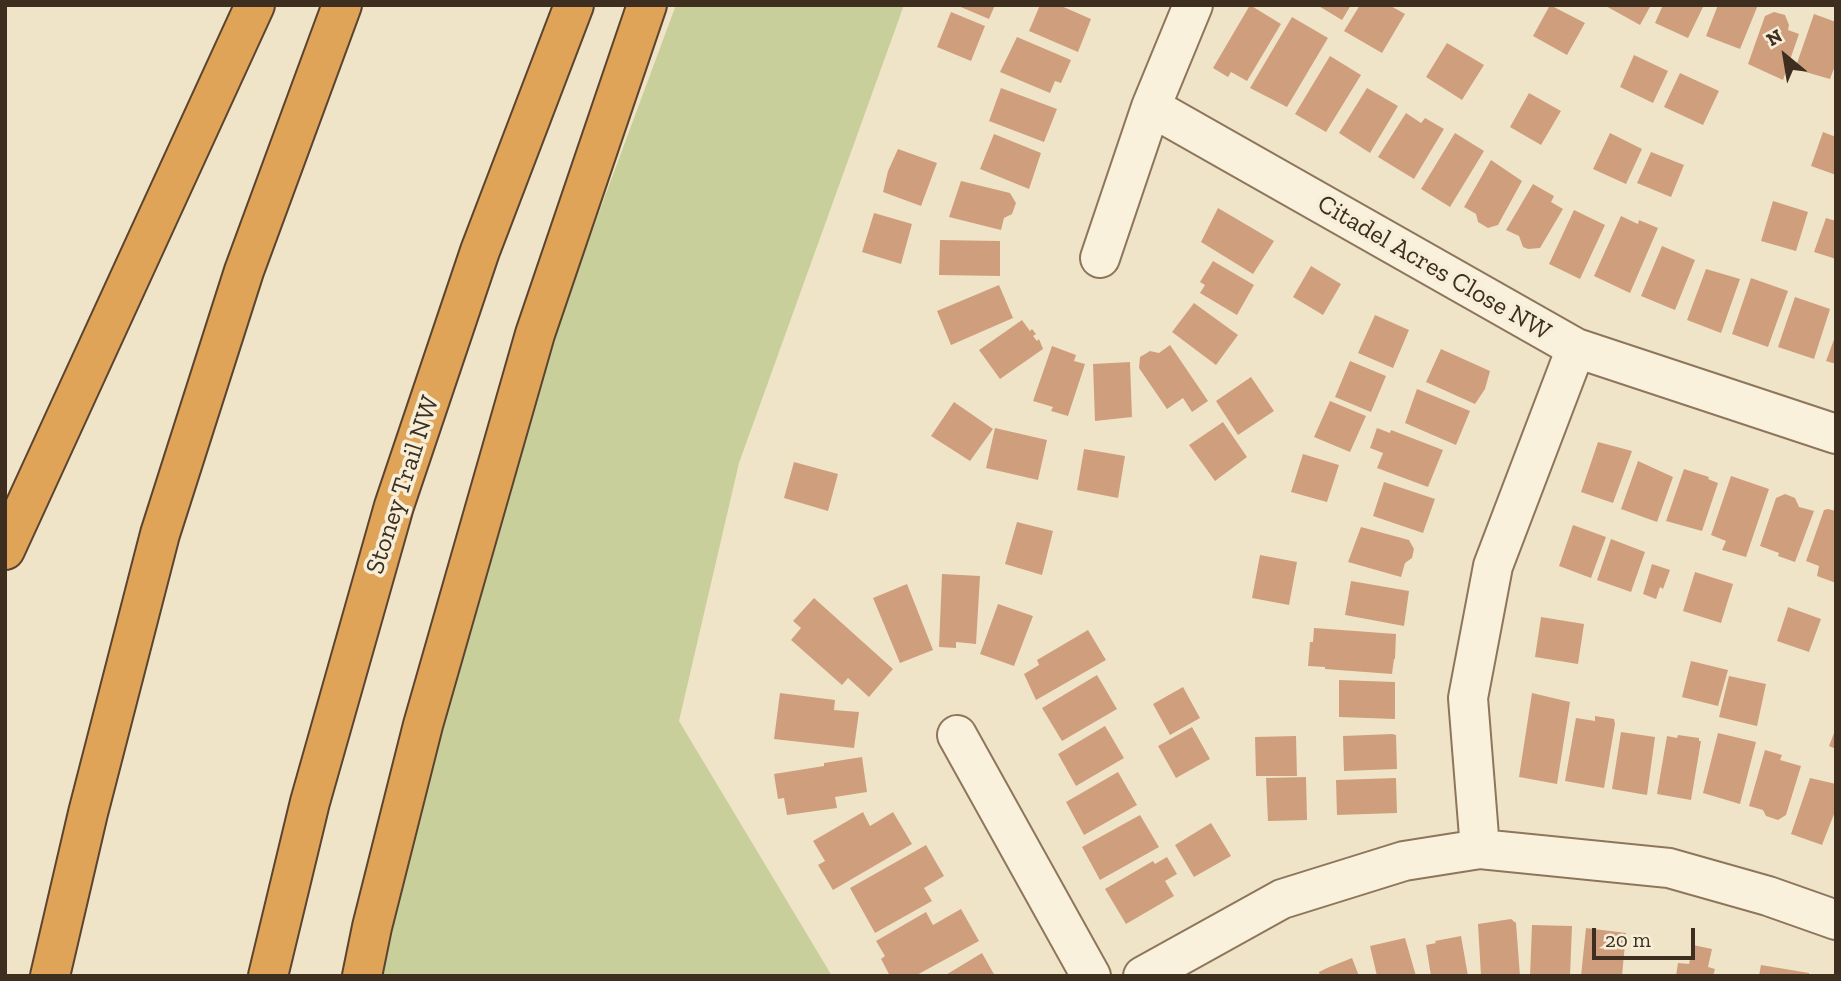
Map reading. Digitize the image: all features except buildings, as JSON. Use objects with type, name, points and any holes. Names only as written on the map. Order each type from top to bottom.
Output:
[{"type":"highway","points":[[5,550],[255,5]]},
{"type":"highway","points":[[50,976],[88,813],[160,534],[244,271],[342,5]]},
{"type":"highway","name":"Stoney Trail NW","points":[[268,976],[310,802],[394,506],[480,251],[574,5]]},
{"type":"highway","points":[[362,976],[423,724],[535,334],[647,5]]},
{"type":"street","points":[[1100,258],[1151,107],[1193,5]]},
{"type":"street","name":"Citadel Acres Close NW","points":[[1151,107],[1576,348],[1836,434]]},
{"type":"street","points":[[1480,849],[1468,698],[1493,566],[1576,348]]},
{"type":"street","points":[[957,735],[1091,976]]},
{"type":"street","points":[[1143,976],[1282,899],[1404,861],[1480,849],[1669,868],[1768,895],[1836,920]]},
{"type":"green space","points":[[676,5],[904,5],[739,463],[679,721],[832,976],[378,976],[421,799],[540,371]]}]
